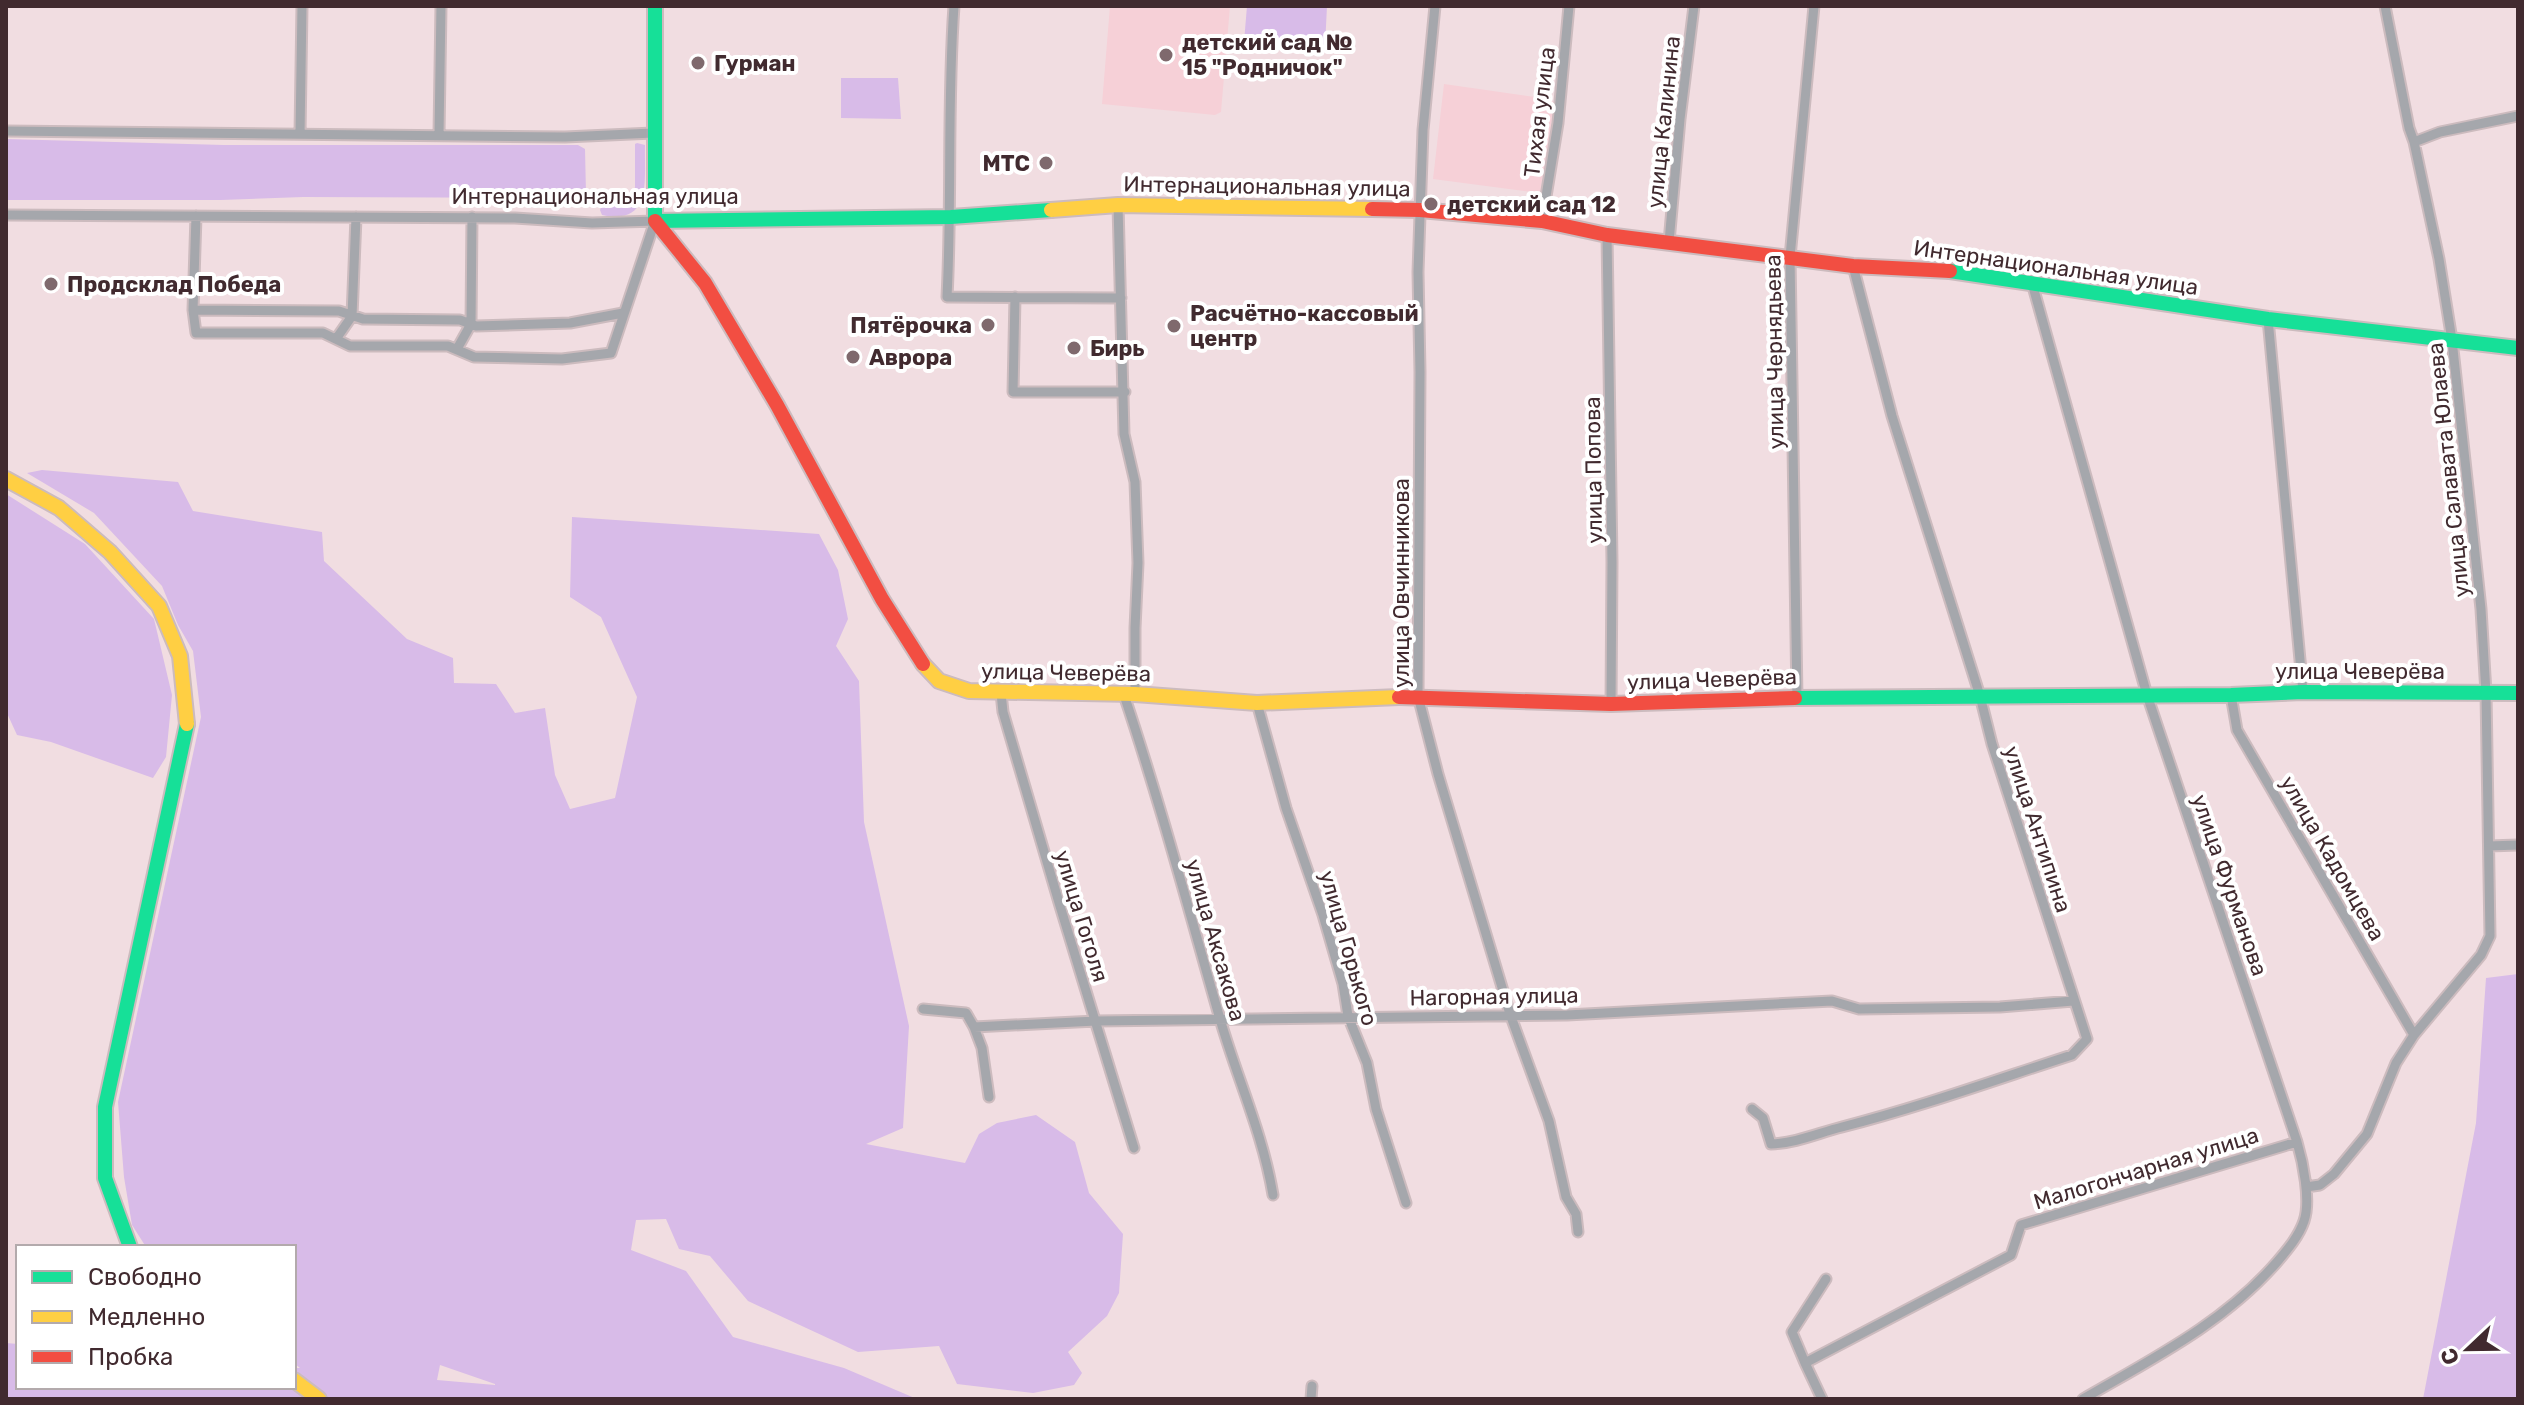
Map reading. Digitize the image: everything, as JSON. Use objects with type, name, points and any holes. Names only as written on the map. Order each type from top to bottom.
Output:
[{"type":"street","points":[[300,134],[302,6]]},
{"type":"street","points":[[439,134],[441,6]]},
{"type":"street","points":[[196,216],[193,310],[196,333],[323,333],[350,346],[448,346],[474,357],[562,359],[611,353],[655,221],[655,6]]},
{"type":"street","points":[[954,6],[950,59],[951,217],[947,297],[1121,298]]},
{"type":"street","name":"улица Овчинникова","points":[[1435,6],[1423,130],[1420,210],[1418,696],[1438,774],[1510,1014],[1549,1121],[1566,1197],[1576,1214],[1578,1232]]},
{"type":"street","name":"Тихая улица","points":[[1542,221],[1558,123],[1569,6]]},
{"type":"street","name":"улица Калинина","points":[[1669,242],[1694,6]]},
{"type":"street","name":"улица Чернядьева","points":[[1797,698],[1790,257],[1814,6]]},
{"type":"street","name":"улица Салавата Юлаева","points":[[2385,6],[2439,259],[2452,340],[2481,609],[2486,693],[2490,936],[2481,955],[2414,1035]]},
{"type":"street","points":[[2414,142],[2440,132],[2518,116]]},
{"type":"street","points":[[6,131],[565,137],[653,133]]},
{"type":"street","name":"Интернациональная улица","points":[[6,215],[472,217],[592,223],[951,217],[1118,205],[1420,210],[1542,221],[1607,235],[1853,266],[1940,269],[2268,319],[2518,348]]},
{"type":"street","name":"улица Аксакова","points":[[1118,205],[1124,434],[1135,482],[1138,550],[1130,695],[1220,1020],[1268,1165],[1273,1195]]},
{"type":"street","points":[[336,339],[352,316],[356,217]]},
{"type":"street","points":[[457,349],[471,324],[472,217]]},
{"type":"street","name":"улица Чеверёва","points":[[655,221],[705,283],[777,405],[882,599],[919,659],[939,681],[969,691],[1130,695],[1257,703],[1418,696],[1611,704],[1797,698],[2303,692],[2518,693]]},
{"type":"street","name":"улица Попова","points":[[1607,235],[1611,704]]},
{"type":"street","name":"улица Антипина","points":[[1752,1109],[1763,1118],[1771,1144],[1792,1144],[1827,1131],[1906,1111],[2072,1055],[2087,1039],[1992,744],[1980,696],[1892,416],[1853,266]]},
{"type":"street","name":"улица Фурманова","points":[[2032,283],[2147,695],[2297,1142],[2305,1168],[2306,1187],[2305,1219],[2292,1245],[2264,1277],[2233,1306],[2192,1336],[2083,1399]]},
{"type":"street","points":[[1015,297],[1013,392],[1125,392]]},
{"type":"street","points":[[193,310],[339,311],[363,319],[460,320],[476,326],[570,323],[623,313]]},
{"type":"street","points":[[2268,319],[2303,692]]},
{"type":"street","points":[[6,479],[59,508],[110,552],[159,606],[180,656],[188,721],[105,1107],[105,1178],[129,1245]]},
{"type":"street","name":"улица Гоголя","points":[[1001,693],[1012,742],[1134,1148]]},
{"type":"street","name":"улица Кадомцева","points":[[2231,695],[2237,730],[2414,1035]]},
{"type":"street","name":"улица Горького","points":[[1257,703],[1286,808],[1323,915],[1343,984],[1348,1016],[1367,1063],[1376,1109],[1406,1203]]},
{"type":"street","points":[[2489,846],[2518,845]]},
{"type":"street","name":"Нагорная улица","points":[[923,1009],[966,1013],[974,1027],[1096,1021],[1567,1015],[1832,1001],[1859,1009],[2000,1007],[2073,1001]]},
{"type":"street","points":[[974,1027],[982,1048],[989,1097]]},
{"type":"street","points":[[2306,1187],[2320,1185],[2334,1174],[2367,1134],[2396,1063],[2414,1035]]},
{"type":"street","name":"Малогончарная улица","points":[[1805,1363],[2011,1255],[2021,1225],[2297,1142]]},
{"type":"street","points":[[1822,1399],[1792,1332],[1826,1279]]},
{"type":"street","points":[[296,1382],[319,1399]]},
{"type":"street","points":[[1311,1399],[1312,1386]]},
{"type":"shaded area","name":"детский сад № 15 \"Родничок\"","points":[[1110,6],[1230,6],[1221,112],[1215,115],[1102,104]]},
{"type":"shaded area","points":[[1247,6],[1327,6],[1325,46],[1244,42]]},
{"type":"shaded area","points":[[841,78],[898,78],[901,119],[841,118]]},
{"type":"shaded area","points":[[1444,84],[1549,99],[1555,103],[1540,193],[1433,179]]},
{"type":"shaded area","points":[[6,139],[224,145],[578,145],[585,149],[586,194],[579,198],[6,200]]},
{"type":"shaded area","points":[[637,143],[645,145],[644,185],[638,207],[630,214],[618,217],[602,215],[602,204],[625,204],[632,200]]},
{"type":"shaded area","points":[[42,470],[178,482],[193,511],[322,532],[324,561],[407,639],[453,658],[454,683],[496,684],[515,713],[545,708],[555,775],[570,809],[615,798],[637,697],[601,617],[570,597],[572,517],[819,534],[838,570],[848,619],[836,646],[859,681],[864,822],[909,1026],[903,1128],[866,1144],[965,1163],[979,1134],[997,1123],[1036,1115],[1075,1142],[1089,1193],[1123,1234],[1119,1293],[1107,1316],[1068,1352],[1082,1373],[1074,1385],[1033,1393],[957,1384],[939,1346],[858,1352],[748,1301],[710,1256],[679,1249],[666,1219],[636,1220],[631,1250],[686,1271],[733,1337],[844,1368],[917,1399],[6,1399],[6,1343],[16,1344],[16,1389],[296,1389],[296,1368],[300,1368],[296,1365],[296,1245],[145,1245],[132,1225],[124,1177],[118,1102],[201,717],[193,651],[162,586],[94,513],[27,473]],"holes":[[[440,1365],[495,1384],[437,1380]]]},
{"type":"shaded area","points":[[6,494],[85,544],[154,619],[172,695],[166,757],[153,778],[51,742],[17,735],[6,711]]},
{"type":"shaded area","points":[[2518,974],[2518,1399],[2423,1399],[2476,1123],[2486,978]]},
{"type":"traffic: fast","points":[[655,6],[655,221]]},
{"type":"traffic: fast","points":[[655,221],[951,217],[1051,210]]},
{"type":"traffic: fast","points":[[1950,271],[2268,319],[2518,348]]},
{"type":"traffic: fast","points":[[1795,698],[2303,692],[2518,693]]},
{"type":"traffic: fast","points":[[129,1245],[105,1178],[105,1107],[187,724]]},
{"type":"traffic: slow","points":[[1051,210],[1118,205],[1372,209]]},
{"type":"traffic: slow","points":[[6,479],[59,508],[110,552],[159,606],[180,656],[187,724]]},
{"type":"traffic: slow","points":[[923,664],[939,681],[969,691],[1135,694],[1257,703],[1399,697]]},
{"type":"traffic: slow","points":[[296,1382],[319,1399]]},
{"type":"traffic: jam","points":[[1372,209],[1542,221],[1607,235],[1853,266],[1950,271]]},
{"type":"traffic: jam","points":[[655,221],[705,283],[777,405],[882,599],[923,664]]},
{"type":"traffic: jam","points":[[1399,697],[1611,704],[1795,698]]},
{"type":"place","name":"детский сад № 15 \"Родничок\"","points":[[1166,55]]},
{"type":"place","name":"Гурман","points":[[698,63]]},
{"type":"place","name":"МТС","points":[[1046,163]]},
{"type":"place","name":"детский сад 12","points":[[1431,204]]},
{"type":"place","name":"Продсклад Победа","points":[[51,284]]},
{"type":"place","name":"Пятёрочка","points":[[988,325]]},
{"type":"place","name":"Расчётно-кассовый центр","points":[[1174,326]]},
{"type":"place","name":"Бирь","points":[[1074,348]]},
{"type":"place","name":"Аврора","points":[[853,357]]}]
